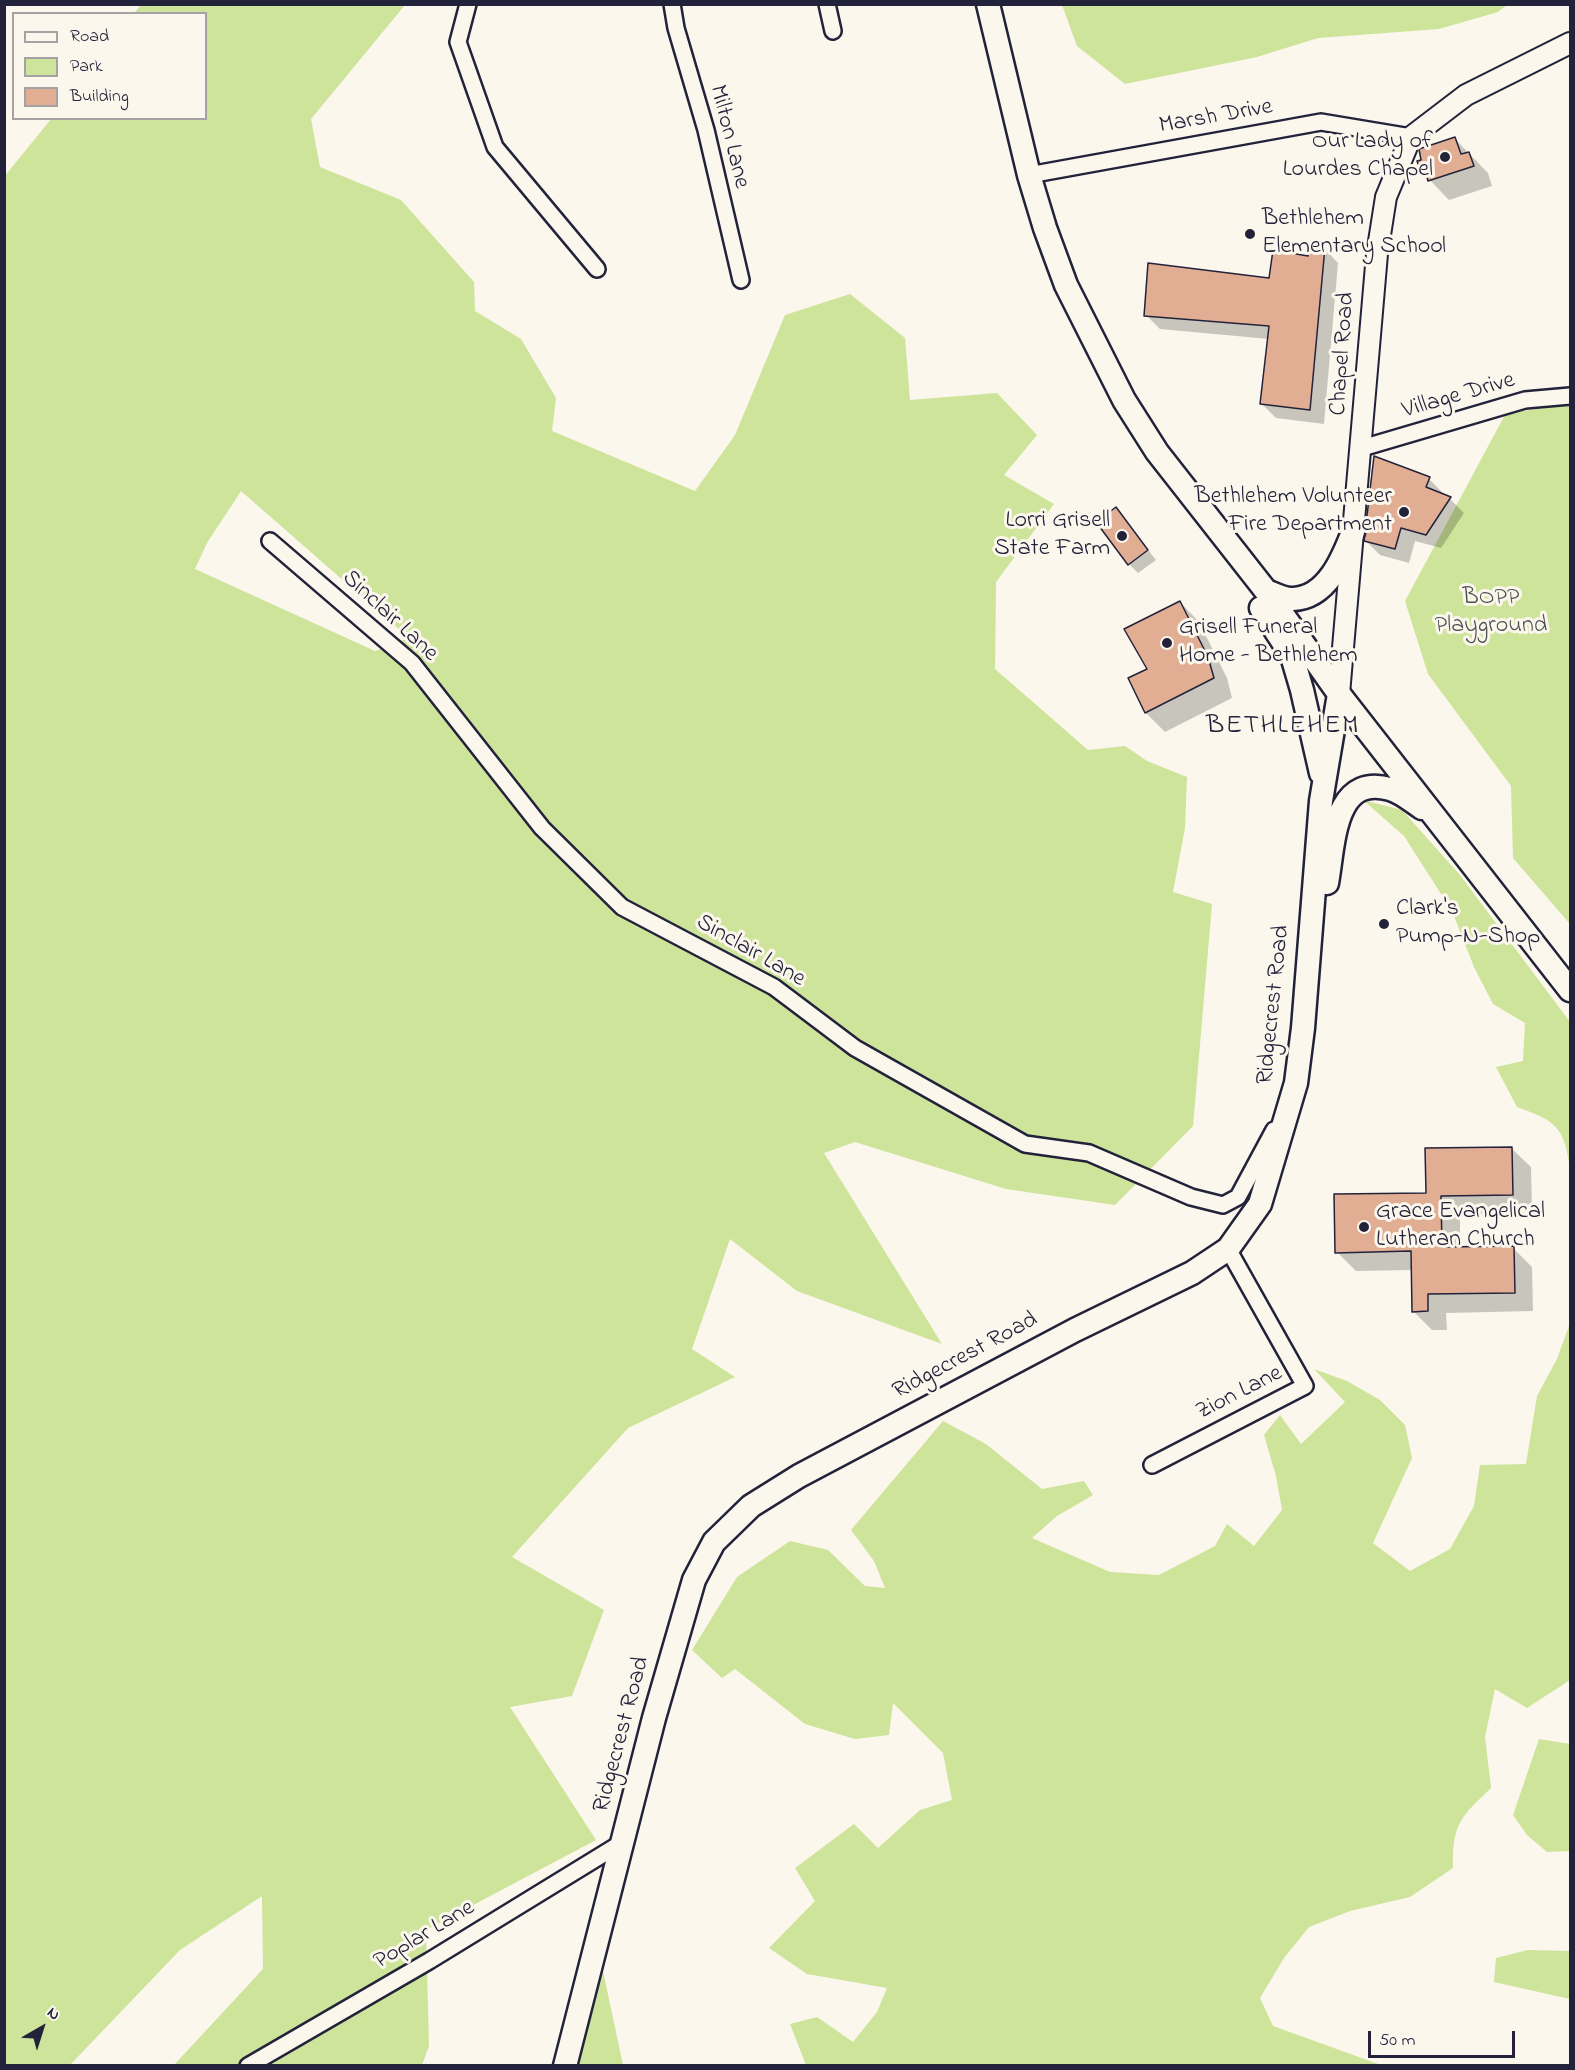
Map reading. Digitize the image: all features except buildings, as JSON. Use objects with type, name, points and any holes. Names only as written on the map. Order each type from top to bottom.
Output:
[{"type":"main road","points":[[987,4],[1029,175],[1066,285],[1119,390],[1157,452],[1266,591],[1339,694],[1570,990]]},
{"type":"main road","points":[[1194,501],[1228,562],[1292,656],[1323,783]]},
{"type":"main road","points":[[1266,591],[1292,600],[1306,596],[1324,583],[1340,566],[1353,532]]},
{"type":"main road","name":"Ridgecrest Road","points":[[565,2066],[654,1718],[687,1601],[694,1580],[714,1542],[751,1506],[800,1476],[1075,1330],[1192,1273],[1228,1249],[1260,1204],[1294,1093],[1303,1028],[1308,944],[1323,783],[1339,694]]},
{"type":"main road","points":[[1308,944],[1320,921],[1342,806],[1350,795],[1362,788],[1391,789],[1436,817]]},
{"type":"street","points":[[468,4],[458,42],[495,147],[597,269]]},
{"type":"street","name":"Milton Lane","points":[[672,4],[675,28],[706,130],[741,280]]},
{"type":"street","points":[[827,4],[833,32]]},
{"type":"street","points":[[1411,137],[1466,95],[1570,42]]},
{"type":"street","name":"Marsh Drive","points":[[1029,175],[1321,122],[1411,137]]},
{"type":"street","name":"Chapel Road","points":[[1339,694],[1377,254],[1386,197],[1411,137]]},
{"type":"street","name":"Village Drive","points":[[1362,448],[1525,400],[1570,396]]},
{"type":"street","name":"Sinclair Lane","points":[[270,541],[412,663],[542,828],[622,907],[774,987],[855,1048],[1025,1144],[1089,1153],[1191,1197],[1223,1205],[1238,1197],[1294,1093]]},
{"type":"street","name":"Zion Lane","points":[[1152,1465],[1305,1386],[1228,1249]]},
{"type":"street","name":"Poplar Lane","points":[[248,2066],[429,1961],[623,1842]]},
{"type":"green space","points":[[1062,4],[1507,5],[1498,12],[1439,29],[1318,38],[1257,57],[1125,84],[1077,46]]},
{"type":"green space","points":[[141,5],[405,5],[311,119],[320,167],[401,200],[474,282],[475,311],[521,339],[556,398],[552,431],[695,491],[735,435],[785,315],[850,294],[905,338],[910,400],[997,393],[1037,435],[1004,475],[1054,504],[996,582],[995,669],[1088,750],[1125,746],[1147,761],[1187,777],[1185,828],[1173,892],[1212,904],[1193,1126],[1115,1205],[1006,1189],[855,1142],[824,1153],[942,1344],[797,1291],[730,1239],[692,1349],[735,1377],[628,1428],[512,1557],[604,1610],[572,1696],[510,1707],[596,1840],[426,1930],[429,2046],[422,2065],[174,2065],[263,1969],[262,1896],[180,1950],[70,2065],[5,2065],[4,177],[50,120],[207,120],[207,12],[135,12]],"holes":[[[241,491],[409,638],[375,651],[195,569],[207,543]]]},
{"type":"green space","name":"BOPP Playground","points":[[1570,405],[1570,924],[1513,858],[1511,786],[1428,674],[1405,601],[1506,413]]},
{"type":"green space","points":[[1363,800],[1402,810],[1460,875],[1570,1022],[1570,1169],[1565,1143],[1556,1127],[1549,1121],[1517,1107],[1496,1067],[1523,1061],[1525,1023],[1493,1004],[1474,967],[1452,911],[1404,836]]},
{"type":"green space","points":[[1570,1323],[1570,1680],[1527,1708],[1495,1689],[1485,1737],[1491,1788],[1472,1806],[1460,1822],[1454,1841],[1453,1868],[1410,1897],[1350,1911],[1309,1927],[1284,1958],[1260,1998],[1273,2026],[1381,2065],[806,2065],[790,2024],[817,2017],[853,2042],[877,2012],[887,1988],[807,1974],[769,1948],[815,1901],[795,1868],[854,1824],[878,1848],[920,1810],[952,1800],[943,1753],[893,1703],[889,1735],[855,1739],[805,1724],[735,1669],[722,1678],[692,1650],[737,1577],[790,1541],[828,1550],[865,1586],[885,1588],[874,1561],[851,1530],[943,1421],[986,1444],[1042,1489],[1084,1481],[1093,1495],[1057,1516],[1032,1538],[1110,1572],[1159,1575],[1215,1546],[1227,1524],[1254,1546],[1282,1510],[1276,1476],[1264,1435],[1280,1415],[1301,1444],[1345,1402],[1314,1369],[1347,1381],[1380,1400],[1405,1425],[1412,1458],[1373,1543],[1410,1571],[1450,1549],[1474,1506],[1480,1465],[1526,1464],[1537,1396],[1557,1359]]},
{"type":"green space","points":[[1539,1739],[1570,1744],[1570,1851],[1547,1852],[1527,1835],[1513,1815]]},
{"type":"green space","points":[[1528,1950],[1570,1951],[1570,1999],[1494,1982],[1496,1958]]},
{"type":"green space","points":[[603,1971],[623,2065],[576,2065]]},
{"type":"place","name":"Our Lady of Lourdes Chapel","points":[[1445,157]]},
{"type":"place","name":"Bethlehem Elementary School","points":[[1250,234]]},
{"type":"place","name":"Bethlehem Volunteer Fire Department","points":[[1404,512]]},
{"type":"place","name":"Lorri Grisell State Farm","points":[[1122,536]]},
{"type":"place","name":"Grisell Funeral Home - Bethlehem","points":[[1167,643]]},
{"type":"place","name":"Clark's Pump-N-Shop","points":[[1384,924]]},
{"type":"place","name":"Grace Evangelical Lutheran Church","points":[[1364,1227]]},
{"type":"district","name":"BETHLEHEM","points":[[1283,728]]}]
